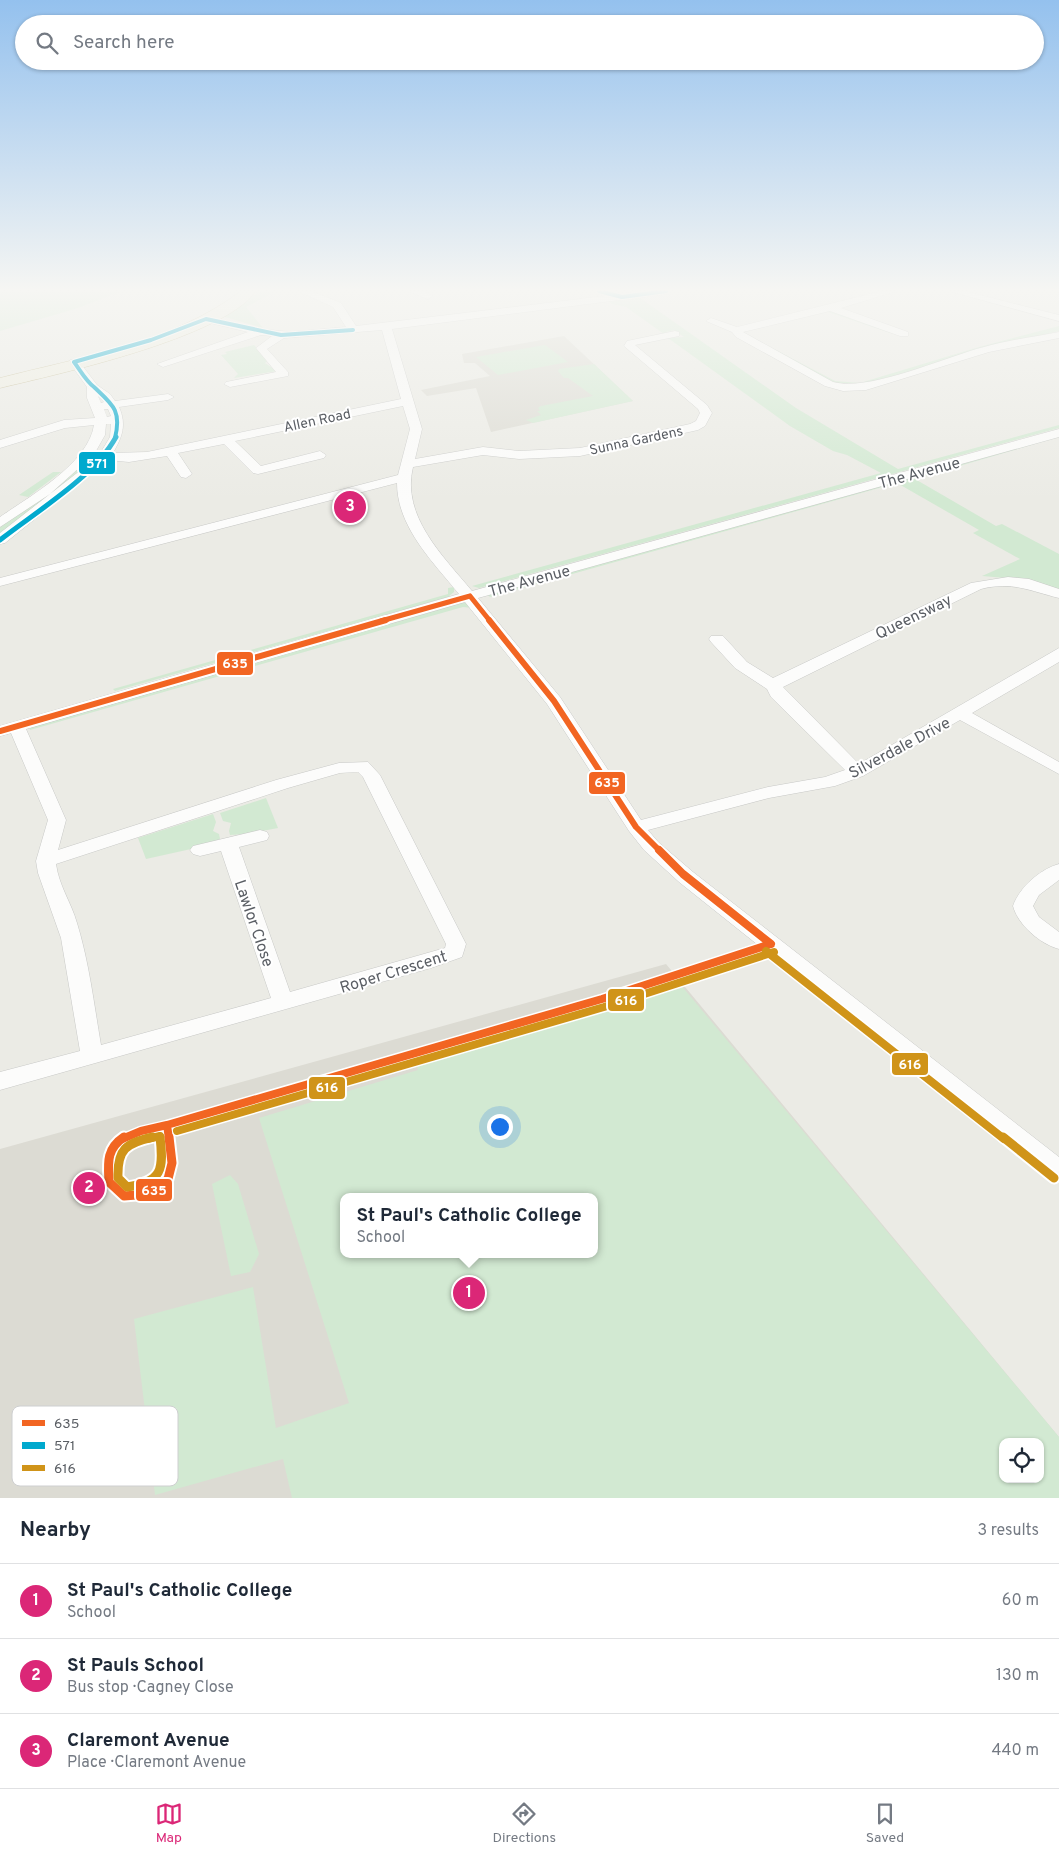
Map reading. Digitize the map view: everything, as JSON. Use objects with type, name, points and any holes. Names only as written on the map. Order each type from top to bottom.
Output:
[{"type":"highway","points":[[0,383],[78,361]]},
{"type":"street","points":[[163,364],[171,361]]},
{"type":"street","points":[[230,383],[286,376],[273,361]]},
{"type":"street","points":[[396,361],[416,429],[405,471],[405,496],[414,526],[424,542],[554,701],[636,827],[651,846],[686,877],[1059,1171]]},
{"type":"street","name":"Sunna Gardens","points":[[405,471],[483,451],[519,455],[580,452],[694,427],[705,418],[706,413],[703,407],[647,361]]},
{"type":"street","points":[[787,361],[829,384],[850,388],[866,386],[948,361]]},
{"type":"street","points":[[0,540],[84,475],[104,457],[116,437],[118,419],[112,405],[106,396],[92,387],[74,362]]},
{"type":"street","points":[[0,523],[68,473],[88,454],[98,437],[102,420],[98,406],[93,398],[92,387]]},
{"type":"street","points":[[98,406],[168,397]]},
{"type":"street","name":"Allen Road","points":[[88,454],[129,458],[408,401]]},
{"type":"street","points":[[0,444],[64,424],[118,419]]},
{"type":"street","name":"The Avenue","points":[[8,728],[470,596],[1059,433]]},
{"type":"street","points":[[226,439],[258,470],[320,455]]},
{"type":"street","points":[[170,451],[186,474]]},
{"type":"street","points":[[0,582],[405,471]]},
{"type":"street","name":"Queensway","points":[[774,686],[781,680],[976,586],[988,582],[1010,581],[1030,584],[1059,594]]},
{"type":"street","points":[[717,639],[742,665],[774,686],[777,694],[858,772]]},
{"type":"street","name":"Silverdale Drive","points":[[636,827],[768,793],[829,782],[858,772],[962,714],[1053,659],[1059,653]]},
{"type":"street","points":[[962,714],[1059,769]]},
{"type":"street","points":[[8,728],[57,820],[46,861],[46,871],[67,922],[92,1056]]},
{"type":"street","name":"Roper Crescent","points":[[0,1081],[431,962],[454,952],[456,944],[371,775],[362,766],[339,768],[282,784],[46,861]]},
{"type":"street","points":[[200,850],[260,836]]},
{"type":"street","name":"Lawlor Close","points":[[228,844],[283,1002]]},
{"type":"street","points":[[1059,870],[1029,891],[1024,898],[1022,908],[1028,919],[1059,942]]},
{"type":"shaded area","points":[[464,361],[590,361],[633,401],[491,432],[476,388],[427,396],[421,390],[490,376],[475,363],[464,363]]},
{"type":"shaded area","points":[[666,964],[1059,1437],[1059,1498],[0,1498],[0,1149]]},
{"type":"green space","points":[[226,361],[268,361],[265,363],[277,371],[234,378],[238,374]]},
{"type":"green space","points":[[481,361],[568,362],[498,375]]},
{"type":"green space","points":[[700,361],[729,361],[796,408],[898,469],[1059,425],[1059,428],[479,588],[472,586],[881,473],[847,455],[833,451],[790,426]]},
{"type":"green space","points":[[787,361],[797,361],[835,381],[860,383],[933,361],[949,361],[866,387],[843,388],[829,384]]},
{"type":"green space","points":[[594,364],[633,401],[533,423],[526,420],[541,415],[537,411],[540,411],[538,408],[541,406],[593,396],[568,378],[564,378],[558,371],[559,369]]},
{"type":"green space","points":[[1059,434],[1059,437],[915,479],[996,526],[1002,524],[1059,554],[1059,593],[1006,578],[982,576],[1020,559],[973,533],[979,530],[897,483],[490,597],[488,595]]},
{"type":"green space","points":[[87,454],[104,457],[0,539],[0,523]]},
{"type":"green space","points":[[53,472],[61,472],[28,497],[19,495]]},
{"type":"green space","points":[[454,587],[454,592],[448,597],[115,691],[113,689],[448,594],[448,588]]},
{"type":"green space","points":[[460,603],[467,603],[473,608],[463,607],[30,730],[30,726]]},
{"type":"green space","points":[[266,798],[278,828],[230,835],[231,823],[223,821],[220,813]]},
{"type":"green space","points":[[213,814],[216,822],[213,831],[219,834],[220,839],[200,847],[146,859],[138,838]]},
{"type":"green space","points":[[680,984],[1059,1437],[1059,1498],[292,1498],[283,1459],[155,1495],[154,1486],[178,1486],[178,1406],[144,1406],[134,1319],[253,1287],[276,1428],[349,1403],[259,1118],[418,1070],[416,1063]]},
{"type":"green space","points":[[230,1175],[238,1184],[259,1254],[250,1272],[231,1276],[212,1184]]},
{"type":"transit line","name":"571","points":[[0,540],[84,475],[104,457],[116,437],[118,419],[112,405],[106,396],[93,387],[74,362]]},
{"type":"transit line","name":"635","points":[[470,596],[554,701],[636,827],[683,874],[771,944]]},
{"type":"transit line","name":"635","points":[[0,731],[470,596]]},
{"type":"transit line","name":"635","points":[[167,1125],[602,999],[771,944]]},
{"type":"transit line","name":"616","points":[[766,951],[1054,1178]]},
{"type":"transit line","name":"616","points":[[177,1131],[604,1007],[774,952]]},
{"type":"transit line","name":"635","points":[[167,1125],[172,1163],[168,1179],[149,1194],[124,1196],[109,1182],[108,1158],[111,1150],[123,1138],[141,1131],[167,1125]]},
{"type":"transit line","name":"616","points":[[160,1136],[162,1157],[159,1173],[149,1182],[127,1187],[118,1178],[119,1158],[122,1151],[140,1140],[160,1136]]},
{"type":"place","name":"Claremont Avenue","points":[[350,507]]},
{"type":"place","name":"St Pauls School","points":[[89,1188]]},
{"type":"place","name":"St Paul's Catholic College","points":[[469,1293]]}]
